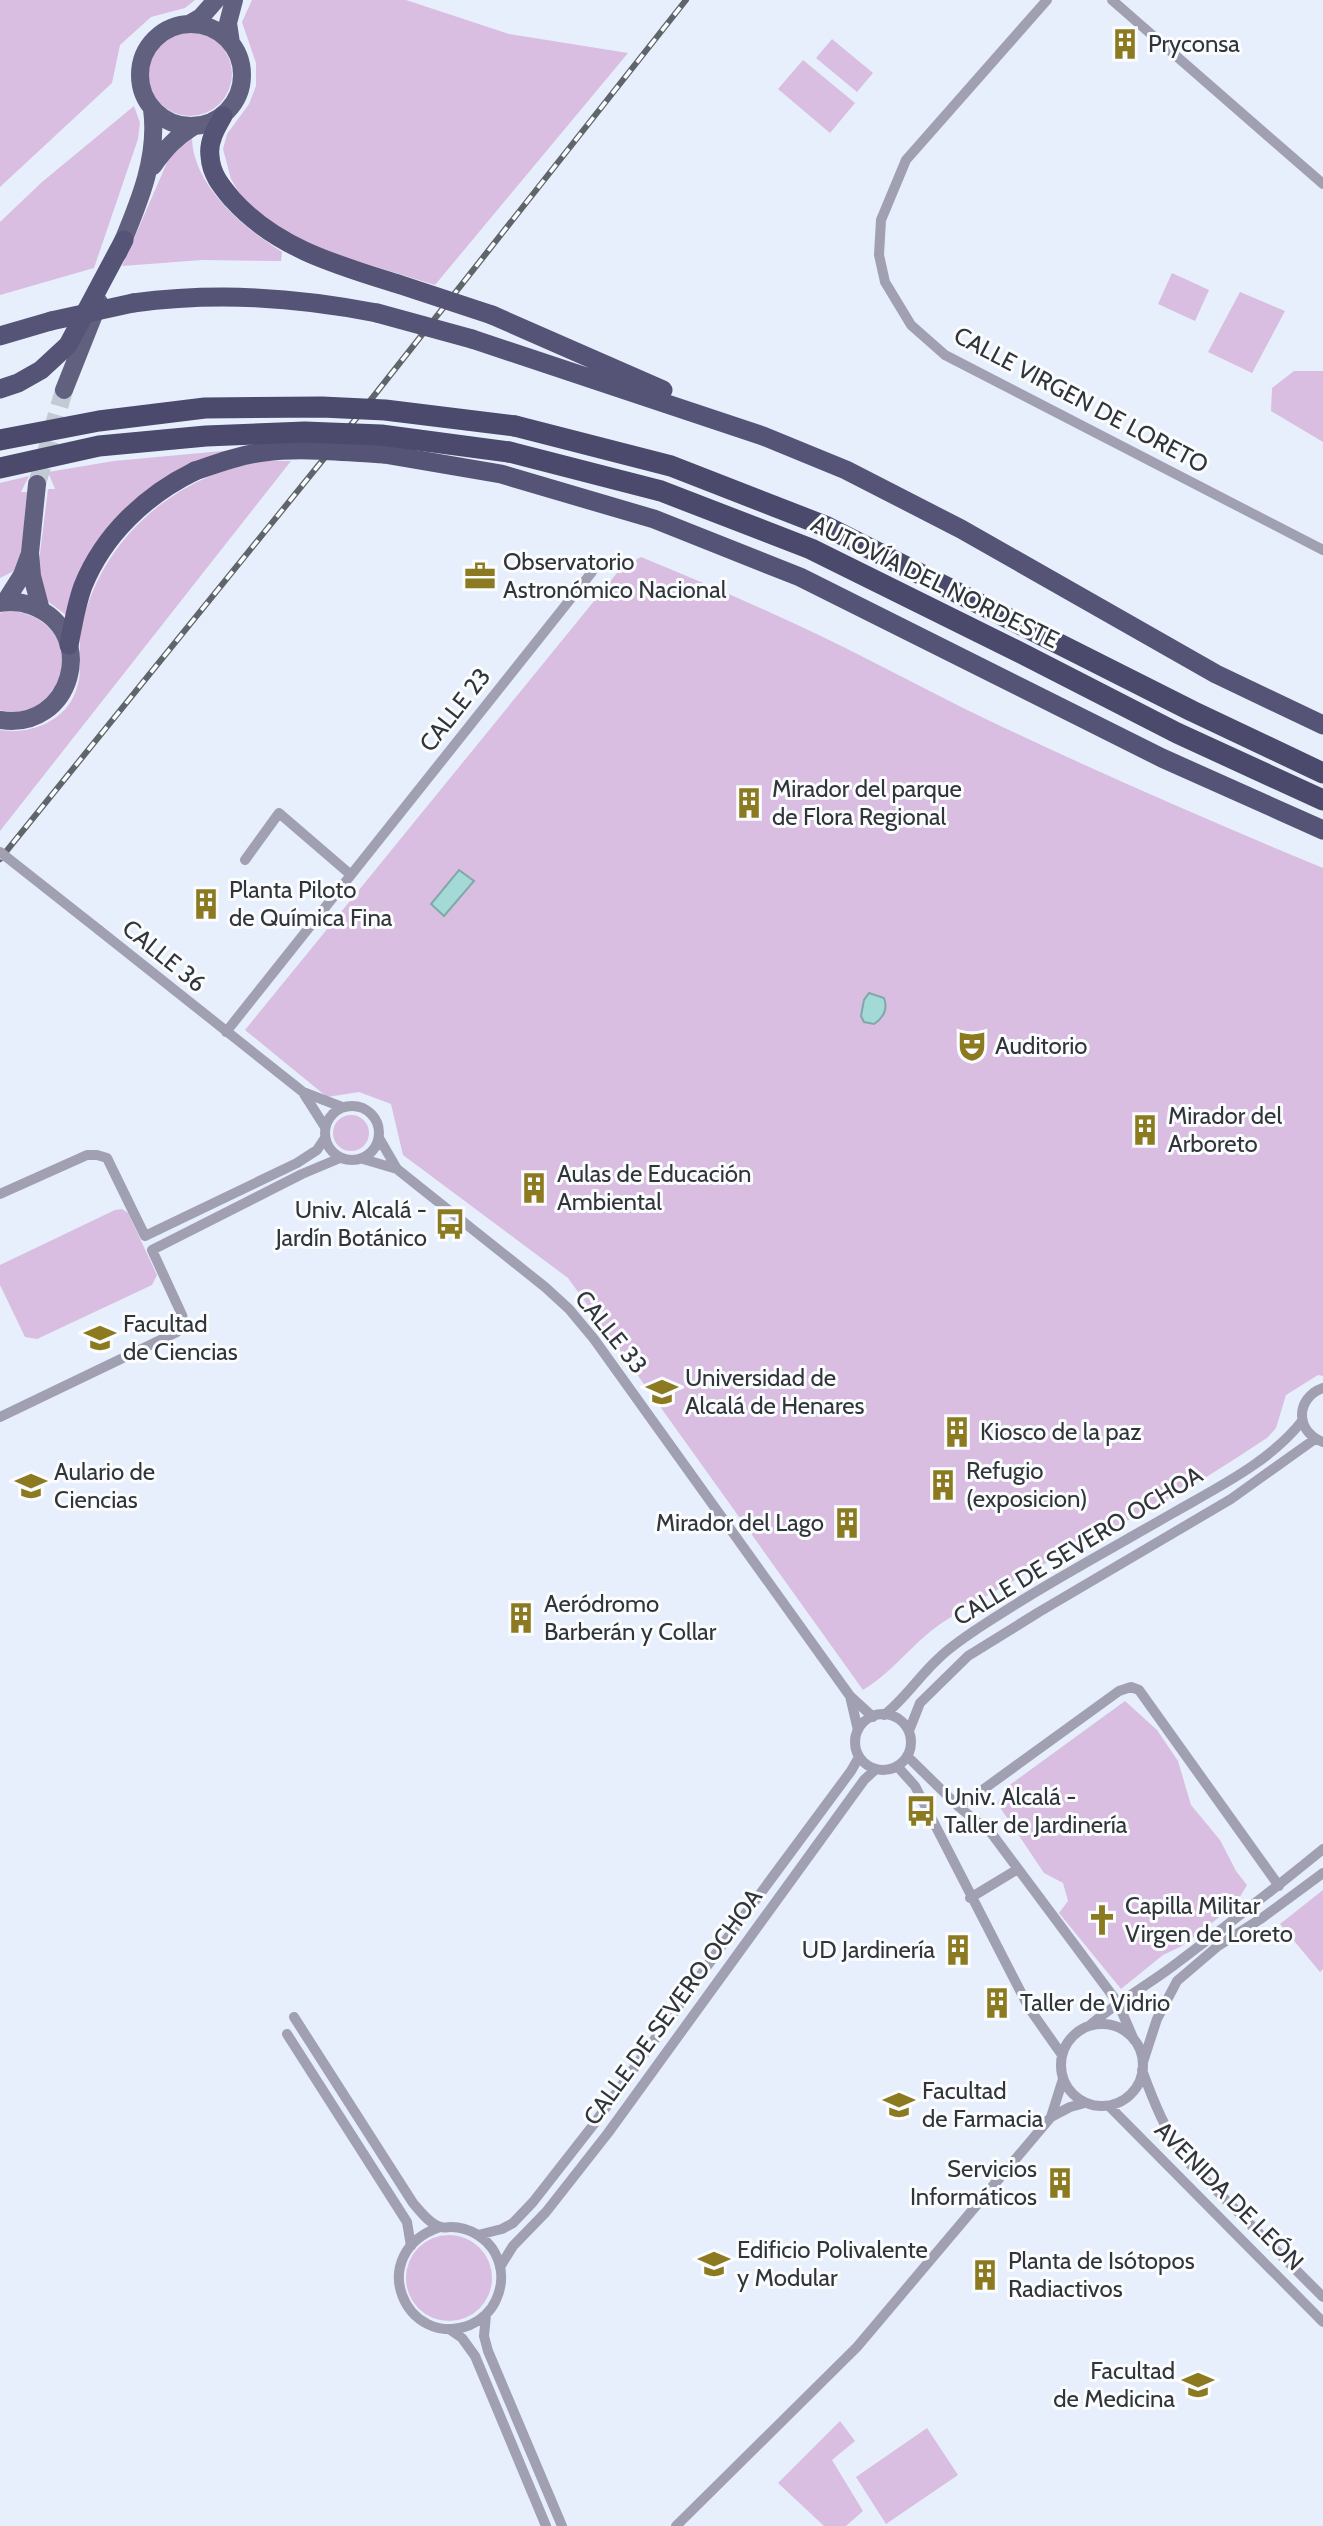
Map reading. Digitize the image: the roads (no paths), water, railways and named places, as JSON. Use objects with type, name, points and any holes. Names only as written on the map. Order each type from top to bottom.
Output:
[{"type":"highway","points":[[223,116],[213,133],[209,154],[220,185],[248,216],[281,240],[313,257],[492,314],[647,384],[795,440],[846,470],[961,529],[1216,674],[1323,725]]},
{"type":"highway","points":[[0,389],[18,383],[41,370],[68,345],[124,240]]},
{"type":"highway","points":[[0,335],[51,321],[163,299],[239,296],[318,302],[377,313],[472,339],[763,436],[846,470]]},
{"type":"highway","points":[[0,440],[99,421],[205,408],[322,407],[385,410],[515,426],[671,466],[825,526],[1179,705],[1323,773]]},
{"type":"highway","name":"AUTOVÍA DEL NORDESTE","points":[[0,468],[99,446],[206,436],[304,432],[381,435],[504,464],[661,491],[811,549],[1017,650],[1177,733],[1323,800]]},
{"type":"highway","points":[[69,645],[83,586],[105,547],[135,510],[153,495],[195,471],[232,458],[263,452],[295,450],[384,454],[504,464],[659,503],[811,549]]},
{"type":"highway","points":[[504,464],[654,519],[800,577],[1162,758],[1323,830]]},
{"type":"main road","points":[[64,390],[148,175],[155,129],[152,108],[141,87],[139,74],[145,53],[158,36],[201,17],[216,0]]},
{"type":"main road","points":[[231,43],[228,23],[234,0]]},
{"type":"main road","points":[[148,175],[165,149],[178,136],[194,126],[223,116],[234,104],[240,89],[242,73],[239,57],[231,43],[219,32],[188,24]]},
{"type":"main road","points":[[152,108],[171,122],[194,126]]},
{"type":"main road","points":[[37,484],[30,553],[32,576],[41,610]]},
{"type":"main road","points":[[3,602],[22,575],[30,553]]},
{"type":"main road","points":[[0,720],[11,722],[29,719],[46,711],[59,698],[68,681],[71,663],[69,645],[54,619],[24,603],[3,602]]},
{"type":"street","name":"CALLE VIRGEN DE LORETO","points":[[1047,0],[906,160],[881,220],[878,255],[885,282],[911,325],[945,355],[1323,550]]},
{"type":"street","points":[[1112,0],[1323,184]]},
{"type":"street","name":"CALLE 23","points":[[226,1032],[592,572]]},
{"type":"street","points":[[245,860],[279,813],[351,875]]},
{"type":"street","name":"CALLE 36","points":[[0,852],[303,1092],[342,1107]]},
{"type":"street","name":"CALLE 36","points":[[303,1092],[325,1133]]},
{"type":"street","points":[[145,1237],[297,1163],[317,1150],[328,1119],[342,1107],[358,1106],[372,1114],[380,1129],[379,1138],[370,1154],[351,1161],[333,1153],[325,1133]]},
{"type":"street","name":"CALLE 33","points":[[379,1138],[397,1169]]},
{"type":"street","points":[[0,1194],[87,1156],[107,1158],[184,1323],[177,1332],[0,1416]]},
{"type":"street","points":[[152,1250],[329,1161],[340,1158]]},
{"type":"street","name":"CALLE 33","points":[[363,1158],[397,1169],[569,1309],[601,1349],[850,1696],[878,1716]]},
{"type":"street","points":[[1319,1440],[1309,1434],[1302,1421],[1308,1396],[1323,1388]]},
{"type":"street","name":"CALLE DE SEVERO OCHOA","points":[[878,1716],[894,1707],[938,1658],[956,1643],[1030,1595],[1223,1484],[1259,1460],[1290,1435],[1302,1421]]},
{"type":"street","name":"CALLE DE SEVERO OCHOA","points":[[909,1731],[920,1703],[951,1671],[988,1642],[1231,1499],[1319,1440]]},
{"type":"street","points":[[959,1807],[1119,1691],[1131,1687],[1139,1690],[1279,1885]]},
{"type":"street","name":"CALLE 33","points":[[850,1696],[858,1730]]},
{"type":"street","points":[[878,1716],[894,1717],[909,1731],[910,1748],[907,1756],[891,1769],[869,1767],[859,1757],[855,1746],[858,1730],[864,1722],[878,1716]]},
{"type":"street","points":[[907,1756],[959,1807],[992,1834],[1118,2003],[1133,2040]]},
{"type":"street","name":"CALLE DE SEVERO OCHOA","points":[[478,2235],[502,2229],[533,2202],[594,2124],[859,1757]]},
{"type":"street","points":[[897,1766],[915,1786],[970,1898],[1029,2008],[1062,2054]]},
{"type":"street","name":"CALLE DE SEVERO OCHOA","points":[[500,2267],[506,2256],[546,2212],[608,2133],[864,1780],[876,1769]]},
{"type":"street","points":[[1051,2117],[1063,2078],[1062,2054],[1077,2032],[1170,1968],[1323,1849]]},
{"type":"street","points":[[970,1898],[1018,1869]]},
{"type":"street","points":[[676,2526],[865,2339],[1051,2117],[1070,2107],[1086,2103],[1109,2106],[1131,2093],[1139,2083],[1157,2019],[1177,1980],[1218,1946],[1323,1874]]},
{"type":"street","points":[[293,2017],[413,2203],[426,2218],[440,2227]]},
{"type":"street","points":[[1089,2026],[1114,2026],[1125,2032],[1140,2050],[1142,2066]]},
{"type":"street","points":[[287,2034],[407,2222],[411,2246]]},
{"type":"street","name":"AVENIDA DE LEÓN","points":[[1142,2066],[1162,2121],[1186,2160],[1322,2296],[1321,2318]]},
{"type":"street","points":[[1063,2078],[1068,2089],[1086,2103]]},
{"type":"street","name":"AVENIDA DE LEÓN","points":[[1109,2106],[1321,2318]]},
{"type":"street","points":[[546,2526],[475,2356],[462,2338],[449,2329],[424,2322],[407,2305],[401,2292],[401,2264],[411,2246],[427,2232],[440,2227],[453,2227],[478,2235],[488,2243],[500,2267],[499,2292],[486,2315],[484,2336],[562,2526]]},
{"type":"street","points":[[449,2329],[475,2323],[486,2315]]},
{"type":"tunnel","points":[[37,484],[64,390]]},
{"type":"railway","points":[[0,859],[343,435],[686,0]]},
{"type":"place","name":"Pryconsa","points":[[1125,44]]},
{"type":"place","name":"Observatorio Astronómico Nacional","points":[[480,576]]},
{"type":"place","name":"Mirador del parque de Flora Regional","points":[[749,803]]},
{"type":"place","name":"Planta Piloto de Química Fina","points":[[206,904]]},
{"type":"place","name":"Auditorio","points":[[972,1046]]},
{"type":"place","name":"Mirador del Arboreto","points":[[1145,1130]]},
{"type":"place","name":"Aulas de Educación Ambiental","points":[[534,1188]]},
{"type":"place","name":"Univ. Alcalá - Jardín Botánico","points":[[450,1224]]},
{"type":"place","name":"Facultad de Ciencias","points":[[100,1338]]},
{"type":"place","name":"Universidad de Alcalá de Henares","points":[[662,1392]]},
{"type":"place","name":"Kiosco de la paz","points":[[957,1432]]},
{"type":"place","name":"Refugio (exposicion)","points":[[943,1485]]},
{"type":"place","name":"Aulario de Ciencias","points":[[31,1486]]},
{"type":"place","name":"Mirador del Lago","points":[[847,1523]]},
{"type":"place","name":"Aeródromo Barberán y Collar","points":[[521,1618]]},
{"type":"place","name":"Univ. Alcalá - Taller de Jardinería","points":[[921,1811]]},
{"type":"place","name":"Capilla Militar Virgen de Loreto","points":[[1102,1920]]},
{"type":"place","name":"UD Jardinería","points":[[958,1950]]},
{"type":"place","name":"Taller de Vidrio","points":[[997,2003]]},
{"type":"place","name":"Facultad de Farmacia","points":[[899,2105]]},
{"type":"place","name":"Servicios Informáticos","points":[[1060,2183]]},
{"type":"place","name":"Edificio Polivalente y Modular","points":[[714,2264]]},
{"type":"place","name":"Planta de Isótopos Radiactivos","points":[[985,2275]]},
{"type":"place","name":"Facultad de Medicina","points":[[1198,2385]]}]
